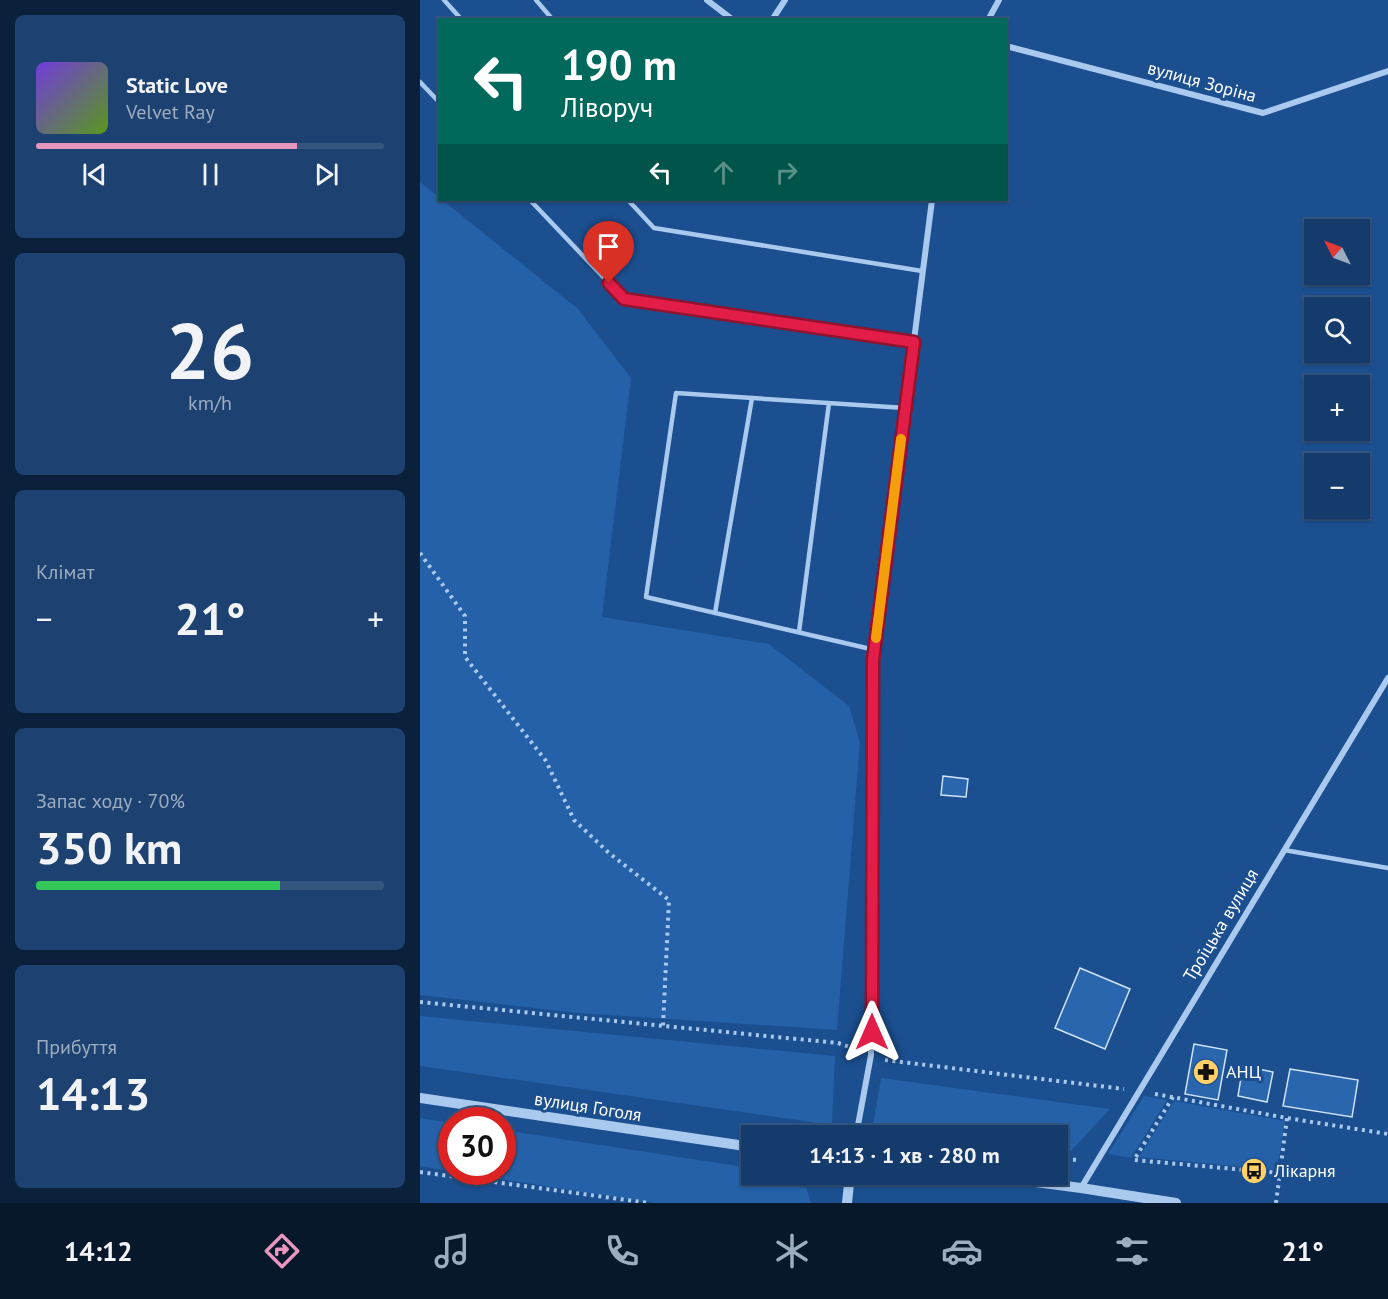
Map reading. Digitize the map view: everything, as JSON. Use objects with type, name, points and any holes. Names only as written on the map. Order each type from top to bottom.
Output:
[{"type":"street","points":[[707,0],[731,18]]},
{"type":"street","points":[[773,18],[785,0]]},
{"type":"street","points":[[989,18],[999,0]]},
{"type":"street","name":"вулиця Зоріна","points":[[1008,47],[1263,113],[1388,71]]},
{"type":"street","points":[[859,1125],[872,1055],[874,650],[932,201]]},
{"type":"street","name":"Троїцька вулиця","points":[[1081,1188],[1388,678]]},
{"type":"street","name":"вулиця Гоголя","points":[[420,1098],[741,1145]]},
{"type":"street","points":[[847,1203],[849,1185]]},
{"type":"street","points":[[1058,1185],[1176,1203]]},
{"type":"lane","points":[[444,0],[460,18]]},
{"type":"lane","points":[[536,0],[551,18]]},
{"type":"lane","points":[[420,82],[438,101]]},
{"type":"lane","points":[[532,201],[624,299],[914,342]]},
{"type":"lane","points":[[629,201],[654,228],[922,271]]},
{"type":"lane","points":[[874,650],[646,597],[676,393],[905,408]]},
{"type":"lane","points":[[715,613],[752,398]]},
{"type":"lane","points":[[799,632],[830,403]]},
{"type":"lane","points":[[1284,850],[1388,868]]},
{"type":"path","points":[[420,553],[465,616],[465,657],[546,761],[574,820],[609,854],[669,900],[663,1026]]},
{"type":"path","points":[[420,1002],[838,1042],[888,1061]]},
{"type":"path","points":[[1173,1097],[1134,1160],[1280,1173]]},
{"type":"path","points":[[1275,1203],[1287,1119]]},
{"type":"path","points":[[1068,1160],[1079,1161]]},
{"type":"path","points":[[420,1172],[649,1203]]},
{"type":"shaded area","points":[[420,182],[438,196],[438,201],[444,201],[578,309],[631,378],[602,617],[769,644],[849,706],[860,742],[837,1030],[577,1013],[420,995]]},
{"type":"shaded area","points":[[420,1016],[835,1056],[832,1125],[420,1066]]},
{"type":"shaded area","points":[[881,1078],[1110,1109],[1071,1151],[1068,1151],[1068,1125],[873,1125]]},
{"type":"shaded area","points":[[1144,1096],[1167,1100],[1131,1158],[1108,1154]]},
{"type":"shaded area","points":[[1174,1101],[1285,1121],[1277,1170],[1139,1157]]},
{"type":"shaded area","points":[[420,1118],[438,1121],[438,1169],[420,1166]]},
{"type":"shaded area","points":[[516,1132],[741,1166],[741,1185],[806,1185],[811,1203],[654,1203],[516,1181]]},
{"type":"building","points":[[943,776],[968,779],[966,797],[941,795]]},
{"type":"building","points":[[1080,968],[1130,989],[1105,1049],[1055,1028]]},
{"type":"building","name":"АНЦ","points":[[1194,1044],[1227,1050],[1218,1100],[1185,1094]]},
{"type":"building","points":[[1243,1066],[1273,1072],[1267,1102],[1238,1096]]},
{"type":"building","points":[[1290,1069],[1358,1080],[1352,1117],[1283,1106]]},
{"type":"slow traffic","points":[[876,638],[901,439]]},
{"type":"place","name":"АНЦ","points":[[1206,1072]]},
{"type":"place","name":"Лікарня","points":[[1254,1171]]},
{"type":"route","points":[[609,283],[624,299],[914,342],[873,660],[872,1032]]}]
